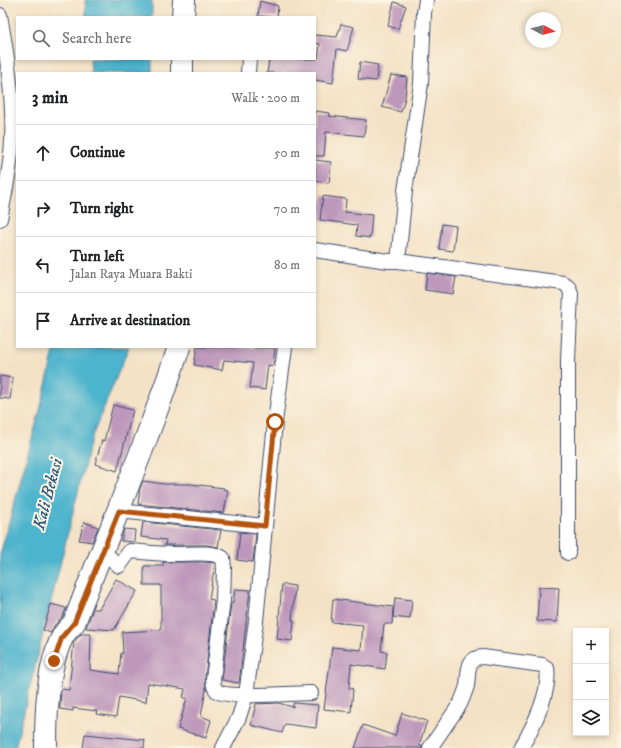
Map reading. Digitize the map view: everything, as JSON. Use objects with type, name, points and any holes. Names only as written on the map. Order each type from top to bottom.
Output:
[{"type":"main road","points":[[183,16],[184,0]]},
{"type":"main road","points":[[182,60],[182,72]]},
{"type":"main road","points":[[46,748],[49,689],[54,661],[62,637],[74,623],[119,511],[159,406],[179,348]]},
{"type":"street","points":[[398,261],[421,83],[424,13],[426,0]]},
{"type":"street","points":[[0,15],[6,99],[12,140],[10,170],[0,219]]},
{"type":"street","points":[[248,72],[249,60]]},
{"type":"street","points":[[316,250],[388,261],[398,261],[563,283],[570,289],[572,293],[568,360],[568,553]]},
{"type":"street","points":[[223,748],[239,717],[246,695],[256,620],[275,422],[284,348]]},
{"type":"street","points":[[119,511],[265,526]]},
{"type":"street","points":[[102,551],[119,566],[130,551],[172,554],[212,554],[223,558],[223,600],[214,672],[214,686],[216,690],[220,692],[246,695],[311,693]]},
{"type":"street","points":[[430,748],[464,696],[469,667],[473,659],[477,657],[484,657],[542,665],[547,668],[547,685],[542,705],[521,748]]},
{"type":"water","points":[[85,0],[152,0],[152,16],[86,16]]},
{"type":"water","points":[[90,60],[152,60],[152,72],[91,72]]},
{"type":"water","name":"Kali Bekasi","points":[[55,348],[129,348],[91,439],[15,748],[0,748],[0,555],[41,406]]},
{"type":"building","points":[[260,1],[278,6],[277,16],[258,16]]},
{"type":"building","points":[[394,2],[406,6],[398,29],[388,26]]},
{"type":"building","points":[[341,24],[354,27],[347,51],[337,49],[333,83],[316,80],[316,72],[267,72],[269,60],[318,59],[320,44],[316,43],[316,35],[337,37]]},
{"type":"building","points":[[360,62],[378,65],[376,81],[358,79]]},
{"type":"building","points":[[391,75],[407,77],[405,98],[401,112],[382,107]]},
{"type":"building","points":[[316,111],[330,113],[329,116],[366,120],[364,136],[326,132],[324,156],[316,156]]},
{"type":"building","points":[[316,160],[331,162],[329,183],[316,181]]},
{"type":"building","points":[[323,196],[346,199],[345,212],[372,215],[370,238],[356,236],[357,225],[320,220]]},
{"type":"building","points":[[442,224],[456,226],[453,251],[439,249]]},
{"type":"building","points":[[427,273],[456,277],[453,294],[425,290]]},
{"type":"building","points":[[197,348],[275,348],[273,366],[268,365],[265,390],[250,388],[253,363],[224,360],[222,370],[194,365]]},
{"type":"building","points":[[0,376],[13,378],[10,399],[0,398]]},
{"type":"building","points":[[113,405],[133,410],[117,471],[95,464],[102,440],[104,441]]},
{"type":"building","points":[[143,481],[224,488],[224,490],[228,490],[224,513],[138,504],[140,488]]},
{"type":"building","points":[[84,522],[98,527],[92,542],[79,540]]},
{"type":"building","points":[[143,522],[221,530],[218,547],[206,545],[165,545],[166,540],[141,537]]},
{"type":"building","points":[[124,529],[135,530],[134,542],[121,541]]},
{"type":"building","points":[[240,532],[256,534],[253,562],[237,560]]},
{"type":"building","points":[[163,562],[215,563],[209,599],[214,600],[205,678],[206,690],[201,716],[211,720],[206,738],[178,729],[187,698],[183,698],[185,689],[148,683],[146,702],[119,697],[116,717],[96,714],[97,711],[73,708],[73,711],[60,709],[61,689],[69,690],[74,642],[81,634],[91,634],[90,670],[119,674],[121,653],[123,653],[122,632],[161,630],[161,585],[144,585],[144,566],[163,566]]},
{"type":"building","points":[[116,579],[137,591],[114,630],[86,628],[93,609],[99,609]]},
{"type":"building","points":[[282,584],[295,586],[292,641],[277,639]]},
{"type":"building","points":[[539,587],[559,588],[557,622],[537,621]]},
{"type":"building","points":[[235,589],[250,590],[239,683],[222,680],[231,603],[233,603]]},
{"type":"building","points":[[395,598],[412,600],[410,619],[393,617]]},
{"type":"building","points":[[333,599],[393,607],[392,624],[384,624],[381,651],[387,652],[385,669],[351,664],[349,688],[353,689],[351,712],[324,709],[332,647],[361,650],[363,625],[331,622]]},
{"type":"building","points":[[51,604],[66,608],[63,616],[54,626],[51,633],[43,630]]},
{"type":"building","points":[[278,703],[293,707],[293,703],[318,705],[316,728],[285,724],[282,733],[251,725],[256,704]]},
{"type":"building","points":[[402,713],[427,721],[419,745],[422,746],[422,748],[355,748],[363,725],[395,736]]},
{"type":"building","points":[[85,734],[145,740],[144,748],[83,748]]},
{"type":"route","points":[[54,661],[62,637],[74,623],[119,511],[265,526],[275,422]]}]
